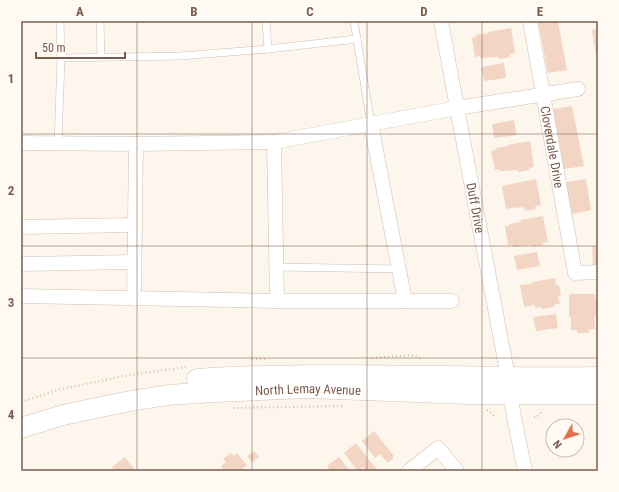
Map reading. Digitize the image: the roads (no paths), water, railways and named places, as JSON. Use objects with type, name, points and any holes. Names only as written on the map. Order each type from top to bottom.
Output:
[{"type":"main road","name":"North Lemay Avenue","points":[[21,413],[84,396],[132,387],[185,380],[242,376],[311,374],[509,386],[598,394]]},
{"type":"main road","name":"North Lemay Avenue","points":[[21,428],[63,415],[168,395],[308,388],[424,393],[598,377]]},
{"type":"street","name":"Duff Drive","points":[[442,21],[525,471]]},
{"type":"street","name":"Cloverdale Drive","points":[[530,21],[575,272],[598,272]]},
{"type":"street","points":[[21,143],[136,144],[274,142],[457,108],[578,89]]},
{"type":"street","points":[[371,124],[405,301]]},
{"type":"street","points":[[274,142],[277,301]]},
{"type":"street","points":[[134,299],[136,144]]},
{"type":"street","points":[[21,227],[135,225]]},
{"type":"street","points":[[21,264],[134,262]]},
{"type":"street","points":[[21,296],[277,301],[452,301]]},
{"type":"street","points":[[409,471],[438,448],[457,471]]},
{"type":"lane","points":[[58,144],[61,58],[60,21]]},
{"type":"lane","points":[[100,21],[100,58]]},
{"type":"lane","points":[[266,21],[268,49]]},
{"type":"lane","points":[[354,21],[371,124]]},
{"type":"lane","points":[[61,58],[180,56],[268,49],[357,38]]},
{"type":"lane","points":[[276,267],[399,270]]}]
